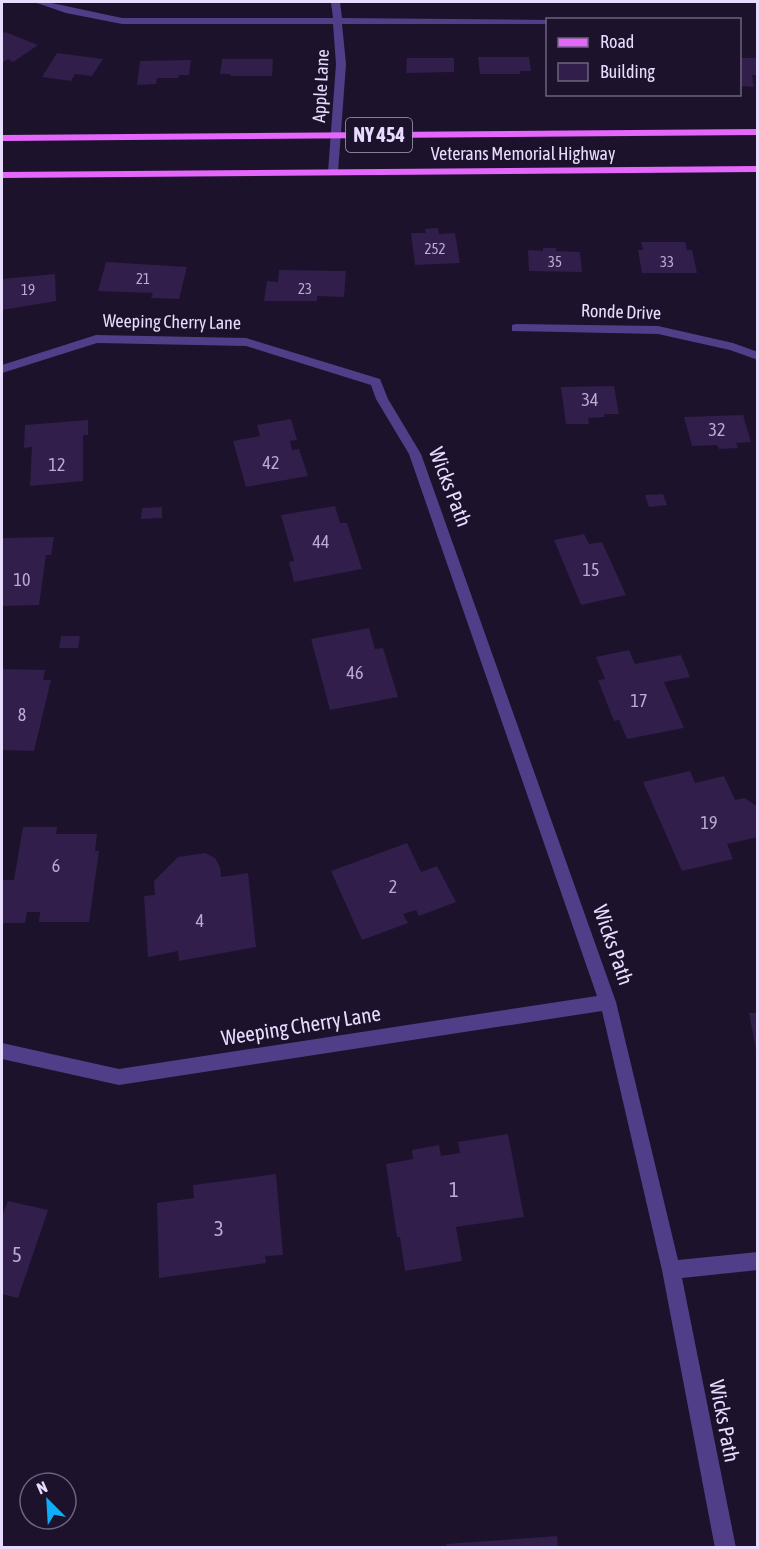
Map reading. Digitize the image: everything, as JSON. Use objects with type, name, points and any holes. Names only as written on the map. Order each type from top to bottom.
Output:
[{"type":"main road","name":"Veterans Memorial Highway","points":[[2,138],[758,132]]},
{"type":"main road","name":"Veterans Memorial Highway","points":[[2,175],[758,169]]},
{"type":"street","points":[[39,2],[69,11],[122,21],[546,21]]},
{"type":"street","name":"Apple Lane","points":[[333,172],[341,64],[336,2]]},
{"type":"street","name":"Ronde Drive","points":[[516,328],[658,330],[733,347],[758,356]]},
{"type":"street","name":"Weeping Cherry Lane","points":[[2,369],[96,339],[246,342],[376,382]]},
{"type":"street","name":"Wicks Path","points":[[376,382],[382,399],[415,454],[609,1002],[671,1270],[726,1548]]},
{"type":"street","name":"Weeping Cherry Lane","points":[[2,1051],[118,1077],[609,1002]]},
{"type":"street","points":[[671,1270],[758,1261]]},
{"type":"building","points":[[5,32],[38,45],[13,62],[8,59],[2,63],[2,34]]},
{"type":"building","points":[[57,53],[103,59],[92,76],[75,74],[71,81],[42,77]]},
{"type":"building","points":[[478,57],[529,57],[531,71],[520,71],[520,74],[480,74]]},
{"type":"building","points":[[407,58],[454,58],[454,72],[406,73]]},
{"type":"building","points":[[741,58],[756,58],[758,75],[752,75],[754,87],[741,86]]},
{"type":"building","points":[[222,59],[273,59],[272,76],[220,74]]},
{"type":"building","points":[[191,60],[189,75],[179,75],[178,78],[157,78],[156,84],[137,85],[140,61]]},
{"type":"building","points":[[438,228],[439,234],[455,233],[460,263],[415,265],[411,233],[426,233],[425,229]]},
{"type":"building","points":[[641,242],[685,242],[687,250],[692,250],[697,273],[642,273],[638,250],[643,250]]},
{"type":"building","points":[[543,248],[580,252],[582,272],[529,271],[528,250],[543,251]]},
{"type":"building","points":[[106,262],[187,267],[179,299],[151,298],[153,293],[98,291]]},
{"type":"building","points":[[279,270],[346,271],[344,297],[317,296],[317,301],[264,301],[267,281],[278,282]]},
{"type":"building","points":[[55,274],[56,301],[2,310],[2,279]]},
{"type":"building","points":[[614,386],[619,414],[604,414],[605,417],[588,418],[589,424],[566,424],[561,387]]},
{"type":"building","points":[[743,415],[751,442],[736,443],[738,448],[719,449],[717,445],[692,446],[684,417]]},
{"type":"building","points":[[291,419],[297,440],[290,441],[292,450],[299,449],[308,476],[246,487],[233,441],[260,436],[257,425]]},
{"type":"building","points":[[88,420],[88,435],[83,435],[83,481],[30,486],[32,447],[24,448],[25,425]]},
{"type":"building","points":[[663,494],[667,505],[649,507],[645,495]]},
{"type":"building","points":[[335,506],[340,523],[347,523],[362,569],[294,582],[289,562],[294,561],[281,515]]},
{"type":"building","points":[[162,507],[162,518],[141,519],[142,508]]},
{"type":"building","points":[[584,534],[589,544],[602,542],[626,595],[581,605],[554,540]]},
{"type":"building","points":[[54,537],[51,555],[46,555],[39,605],[2,606],[2,538]]},
{"type":"building","points":[[369,628],[375,649],[383,648],[398,697],[330,710],[311,639]]},
{"type":"building","points":[[61,636],[80,636],[78,648],[59,648]]},
{"type":"building","points":[[629,650],[635,664],[681,655],[690,677],[664,682],[684,728],[627,739],[619,720],[614,721],[598,680],[605,679],[596,657]]},
{"type":"building","points":[[2,669],[45,670],[43,680],[51,680],[34,751],[2,750]]},
{"type":"building","points":[[690,771],[695,783],[724,776],[735,800],[745,798],[756,806],[758,837],[727,844],[733,859],[682,871],[643,782]]},
{"type":"building","points":[[23,827],[57,827],[56,834],[97,834],[95,851],[99,851],[89,922],[39,922],[40,912],[27,912],[25,923],[2,923],[2,880],[14,880]]},
{"type":"building","points":[[407,843],[421,872],[437,866],[456,902],[419,916],[416,910],[403,914],[408,923],[362,940],[331,871]]},
{"type":"building","points":[[205,853],[215,858],[220,867],[221,877],[248,873],[256,947],[179,961],[178,951],[148,957],[144,896],[155,895],[154,881],[178,857]]},
{"type":"building","points":[[749,1013],[758,1013],[758,1048],[756,1049]]},
{"type":"building","points":[[508,1134],[524,1217],[456,1227],[462,1261],[405,1271],[400,1237],[397,1237],[386,1164],[413,1159],[412,1150],[439,1145],[441,1156],[460,1153],[458,1142]]},
{"type":"building","points":[[276,1174],[283,1255],[265,1256],[266,1263],[159,1278],[157,1203],[194,1198],[193,1185]]},
{"type":"building","points":[[8,1201],[48,1210],[18,1298],[2,1294],[2,1216]]},
{"type":"building","points":[[557,1536],[558,1548],[447,1548],[446,1544]]}]
